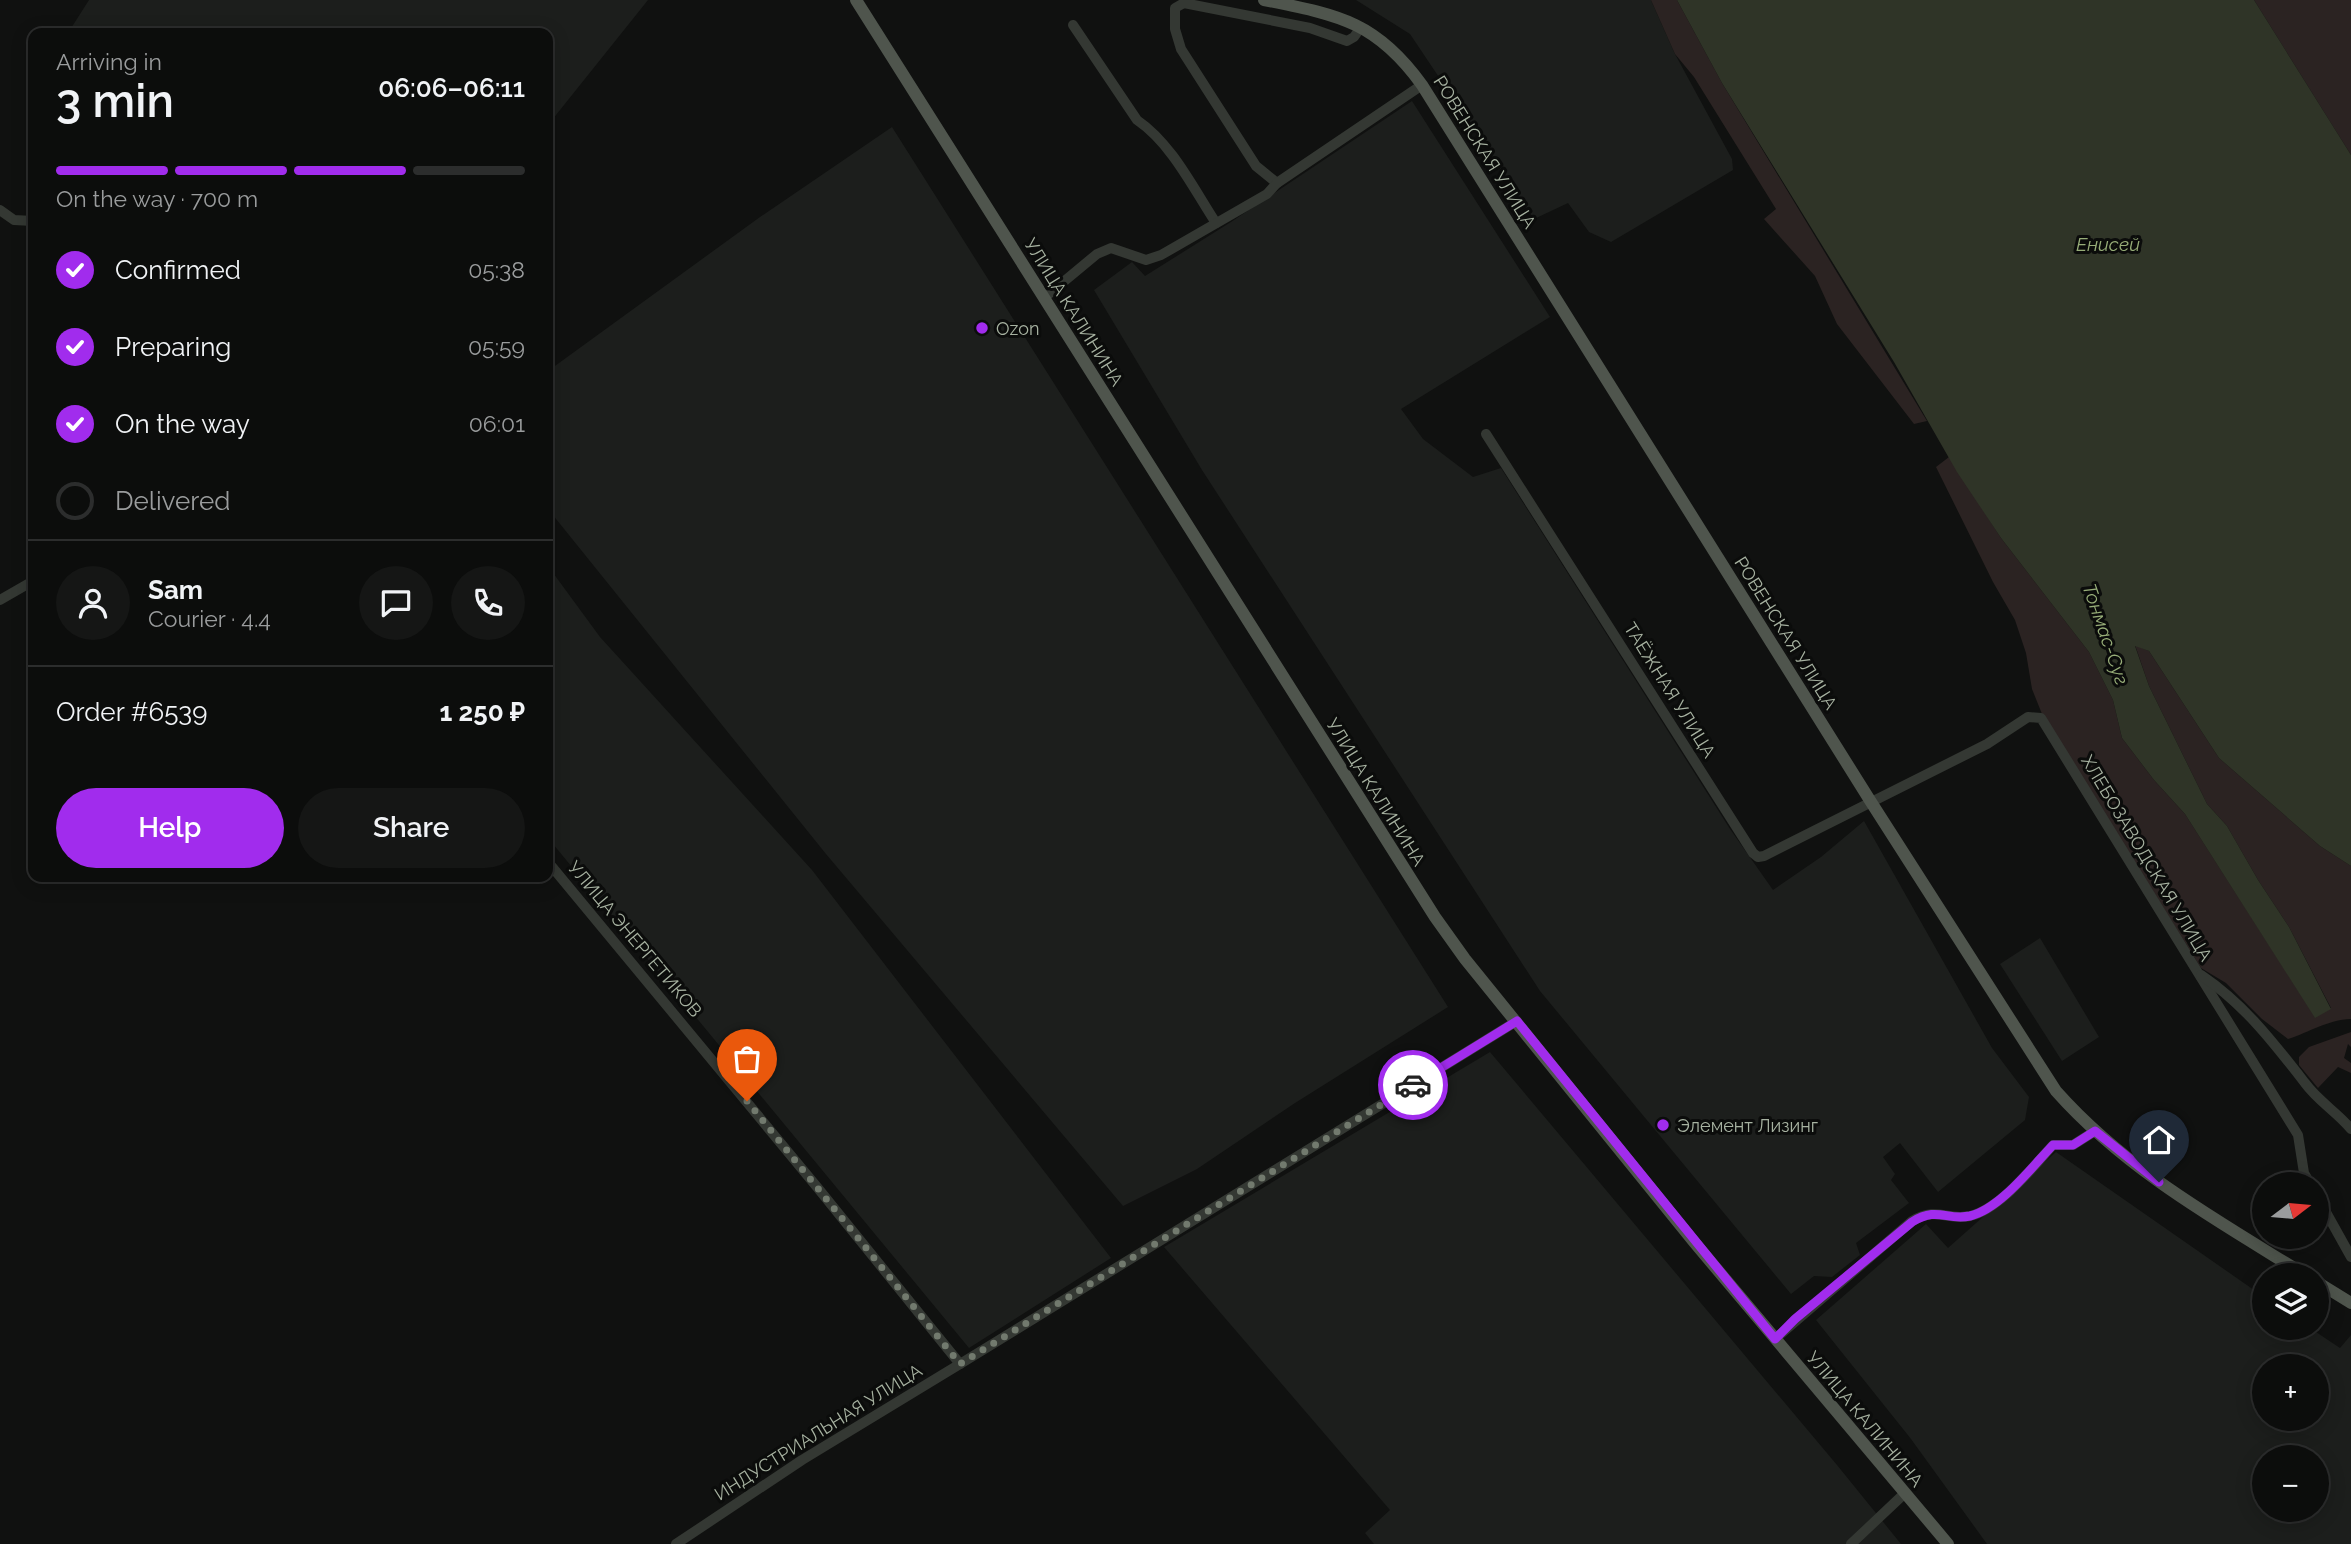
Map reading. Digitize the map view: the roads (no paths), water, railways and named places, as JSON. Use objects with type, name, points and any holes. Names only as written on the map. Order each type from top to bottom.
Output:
[{"type":"main road","name":"УЛИЦА КАЛИНИНА","points":[[856,0],[1435,917],[1775,1339],[1948,1544]]},
{"type":"main road","name":"РОВЕНСКАЯ УЛИЦА","points":[[1264,0],[1323,12],[1361,27],[1401,57],[1422,85],[1871,802],[2056,1091],[2095,1131],[2176,1194],[2286,1263]]},
{"type":"main road","points":[[2329,1289],[2351,1303]]},
{"type":"street","points":[[1277,183],[1256,166],[1181,49],[1175,29],[1174,12],[1177,5],[1184,3],[1254,16],[1318,30],[1347,41],[1354,37],[1361,27]]},
{"type":"street","points":[[1073,25],[1137,120],[1151,130],[1172,156],[1216,223]]},
{"type":"street","points":[[1044,298],[1097,254],[1111,248],[1146,260],[1161,255],[1267,194],[1277,183],[1422,85]]},
{"type":"street","points":[[0,210],[14,220],[28,221]]},
{"type":"street","name":"ТАЁЖНАЯ УЛИЦА","points":[[1486,435],[1753,853],[1758,857],[1764,856],[1871,802]]},
{"type":"street","points":[[0,600],[28,584]]},
{"type":"street","name":"ХЛЕБОЗАВОДСКАЯ УЛИЦА","points":[[1871,802],[1987,744],[2028,717],[2041,718],[2195,972],[2298,1135],[2304,1172]]},
{"type":"street","name":"УЛИЦА ЭНЕРГЕТИКОВ","points":[[553,868],[800,1165],[960,1364]]},
{"type":"street","points":[[2195,972],[2225,991],[2240,1005],[2285,1054],[2305,1084],[2351,1129]]},
{"type":"street","name":"ИНДУСТРИАЛЬНАЯ УЛИЦА","points":[[676,1544],[836,1438],[1517,1021]]},
{"type":"street","points":[[1775,1339],[1795,1319],[1924,1214],[1970,1216],[1984,1209],[2021,1181],[2053,1145],[2073,1145],[2095,1131]]},
{"type":"street","points":[[2329,1218],[2351,1257]]},
{"type":"street","points":[[1851,1544],[1905,1493]]},
{"type":"water","name":"Енисей","points":[[1677,0],[2254,0],[2351,155],[2351,866],[2320,846],[2219,758],[2149,651],[2135,646],[2149,686],[2207,804],[2227,826],[2289,927],[2331,1009],[2315,1018],[2185,814],[2154,780],[2122,738],[2113,700],[2089,652],[2001,538],[1957,472],[1894,362],[1722,83]]},
{"type":"place","name":"Ozon","points":[[982,328]]},
{"type":"place","name":"Элемент Лизинг","points":[[1663,1125]]},
{"type":"water label","name":"Тонмас-Суг","points":[[2106,634]]}]
